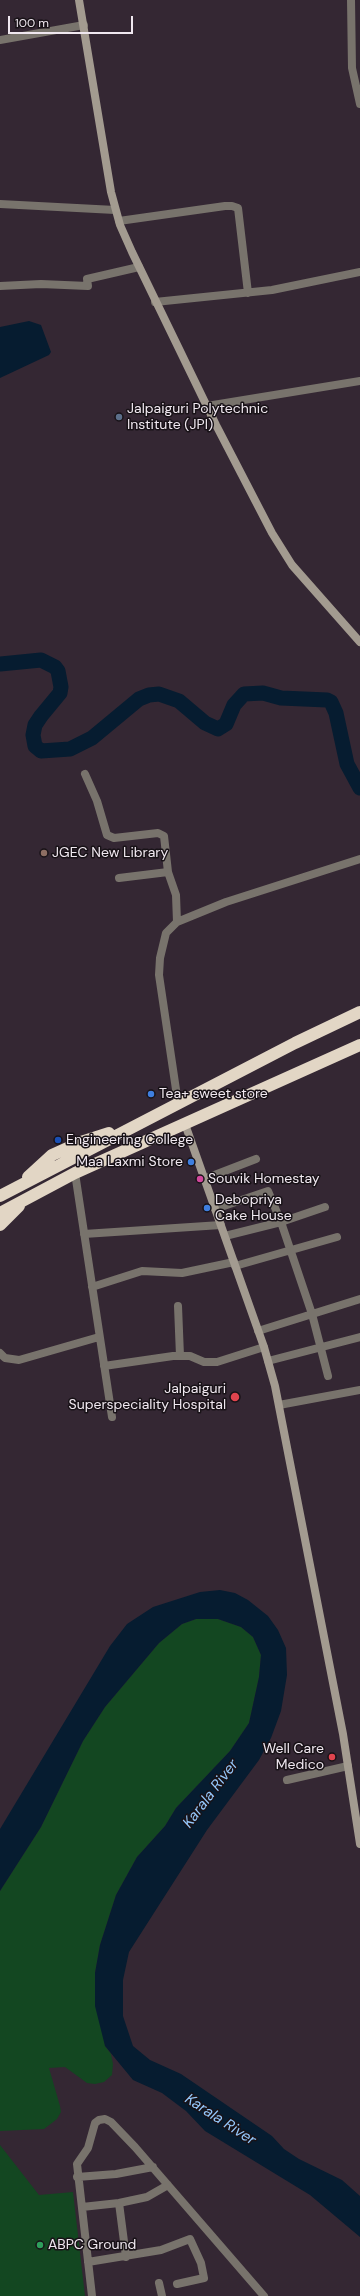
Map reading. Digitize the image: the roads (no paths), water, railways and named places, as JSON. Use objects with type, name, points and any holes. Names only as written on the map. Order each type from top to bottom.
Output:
[{"type":"highway","points":[[0,1196],[178,1103],[360,1012]]},
{"type":"highway","points":[[0,1213],[75,1173],[360,1045]]},
{"type":"highway","points":[[178,1103],[185,1124]]},
{"type":"highway","points":[[0,1225],[25,1199]]},
{"type":"street","points":[[79,0],[115,210],[139,267],[207,406],[276,540],[292,565],[360,642]]},
{"type":"street","points":[[351,0],[352,68],[360,104]]},
{"type":"street","points":[[0,40],[84,25]]},
{"type":"street","points":[[0,204],[115,210]]},
{"type":"street","points":[[119,221],[225,206],[238,208],[248,293]]},
{"type":"street","points":[[0,286],[42,284],[88,286],[87,279],[139,267]]},
{"type":"street","points":[[156,302],[248,293],[360,272]]},
{"type":"street","points":[[207,406],[360,381]]},
{"type":"street","points":[[85,774],[97,800],[107,835],[114,838],[161,833],[164,836],[168,872],[176,895],[177,922]]},
{"type":"street","points":[[178,1103],[159,975],[160,958],[166,932],[177,922],[226,902],[360,858]]},
{"type":"street","points":[[119,878],[168,872]]},
{"type":"street","points":[[185,1124],[264,1347],[279,1405],[348,1766],[360,1844]]},
{"type":"street","points":[[204,1179],[256,1159]]},
{"type":"street","points":[[75,1173],[112,1417]]},
{"type":"street","points":[[215,1209],[268,1191],[292,1251],[312,1314],[328,1376]]},
{"type":"street","points":[[225,1236],[281,1222],[325,1206]]},
{"type":"street","points":[[84,1234],[221,1225]]},
{"type":"street","points":[[92,1287],[142,1271],[182,1273],[235,1264],[292,1251],[336,1237]]},
{"type":"street","points":[[258,1331],[360,1299]]},
{"type":"street","points":[[178,1306],[180,1356]]},
{"type":"street","points":[[0,1353],[5,1358],[20,1360],[99,1337]]},
{"type":"street","points":[[268,1361],[360,1337]]},
{"type":"street","points":[[104,1366],[180,1356],[190,1356],[209,1363],[264,1347]]},
{"type":"street","points":[[279,1405],[360,1390]]},
{"type":"street","points":[[287,1780],[348,1766]]},
{"type":"street","points":[[92,2296],[82,2207],[77,2177],[77,2164],[88,2148],[95,2123],[102,2119],[111,2122],[168,2185],[264,2296]]},
{"type":"street","points":[[77,2177],[116,2174],[153,2168]]},
{"type":"street","points":[[82,2207],[119,2203],[146,2197],[168,2185]]},
{"type":"street","points":[[119,2203],[126,2257]]},
{"type":"street","points":[[88,2262],[126,2257],[161,2250],[190,2238],[201,2263],[204,2278],[177,2284]]},
{"type":"street","points":[[159,2283],[162,2296]]},
{"type":"water","points":[[29,321],[41,325],[51,352],[49,355],[0,378],[0,327]]},
{"type":"water","name":"Karala River","points":[[220,1590],[235,1593],[248,1600],[268,1616],[278,1630],[286,1648],[287,1675],[281,1711],[271,1738],[259,1760],[207,1830],[129,1952],[123,1980],[123,2016],[133,2046],[150,2060],[181,2074],[272,2136],[284,2149],[299,2159],[342,2180],[360,2196],[360,2237],[310,2195],[205,2131],[186,2111],[162,2093],[133,2080],[105,2046],[95,2006],[95,1973],[100,1945],[116,1895],[137,1857],[165,1826],[176,1808],[230,1751],[249,1723],[259,1677],[261,1655],[253,1637],[241,1627],[218,1619],[196,1619],[182,1624],[159,1643],[105,1707],[83,1741],[41,1827],[0,1891],[0,1829],[110,1646],[127,1624],[153,1607],[200,1592]]},
{"type":"waterway","points":[[0,664],[41,660],[55,667],[58,671],[61,687],[60,693],[35,725],[33,735],[35,746],[41,751],[70,749],[92,738],[139,699],[149,695],[159,694],[179,701],[205,723],[218,729],[226,724],[234,705],[244,694],[263,693],[281,698],[327,700],[331,702],[336,713],[347,764],[360,788]]},
{"type":"place","name":"Jalpaiguri Polytechnic Institute (JPI)","points":[[119,417]]},
{"type":"place","name":"JGEC New Library","points":[[44,853]]},
{"type":"place","name":"Tea+ sweet store","points":[[151,1094]]},
{"type":"place","name":"Engineering College","points":[[58,1140]]},
{"type":"place","name":"Maa Laxmi Store","points":[[191,1162]]},
{"type":"place","name":"Souvik Homestay","points":[[200,1179]]},
{"type":"place","name":"Debopriya Cake House","points":[[207,1208]]},
{"type":"place","name":"Jalpaiguri Superspeciality Hospital","points":[[235,1397]]},
{"type":"place","name":"Well Care Medico","points":[[332,1757]]},
{"type":"place","name":"ABPC Ground","points":[[40,2245]]}]
